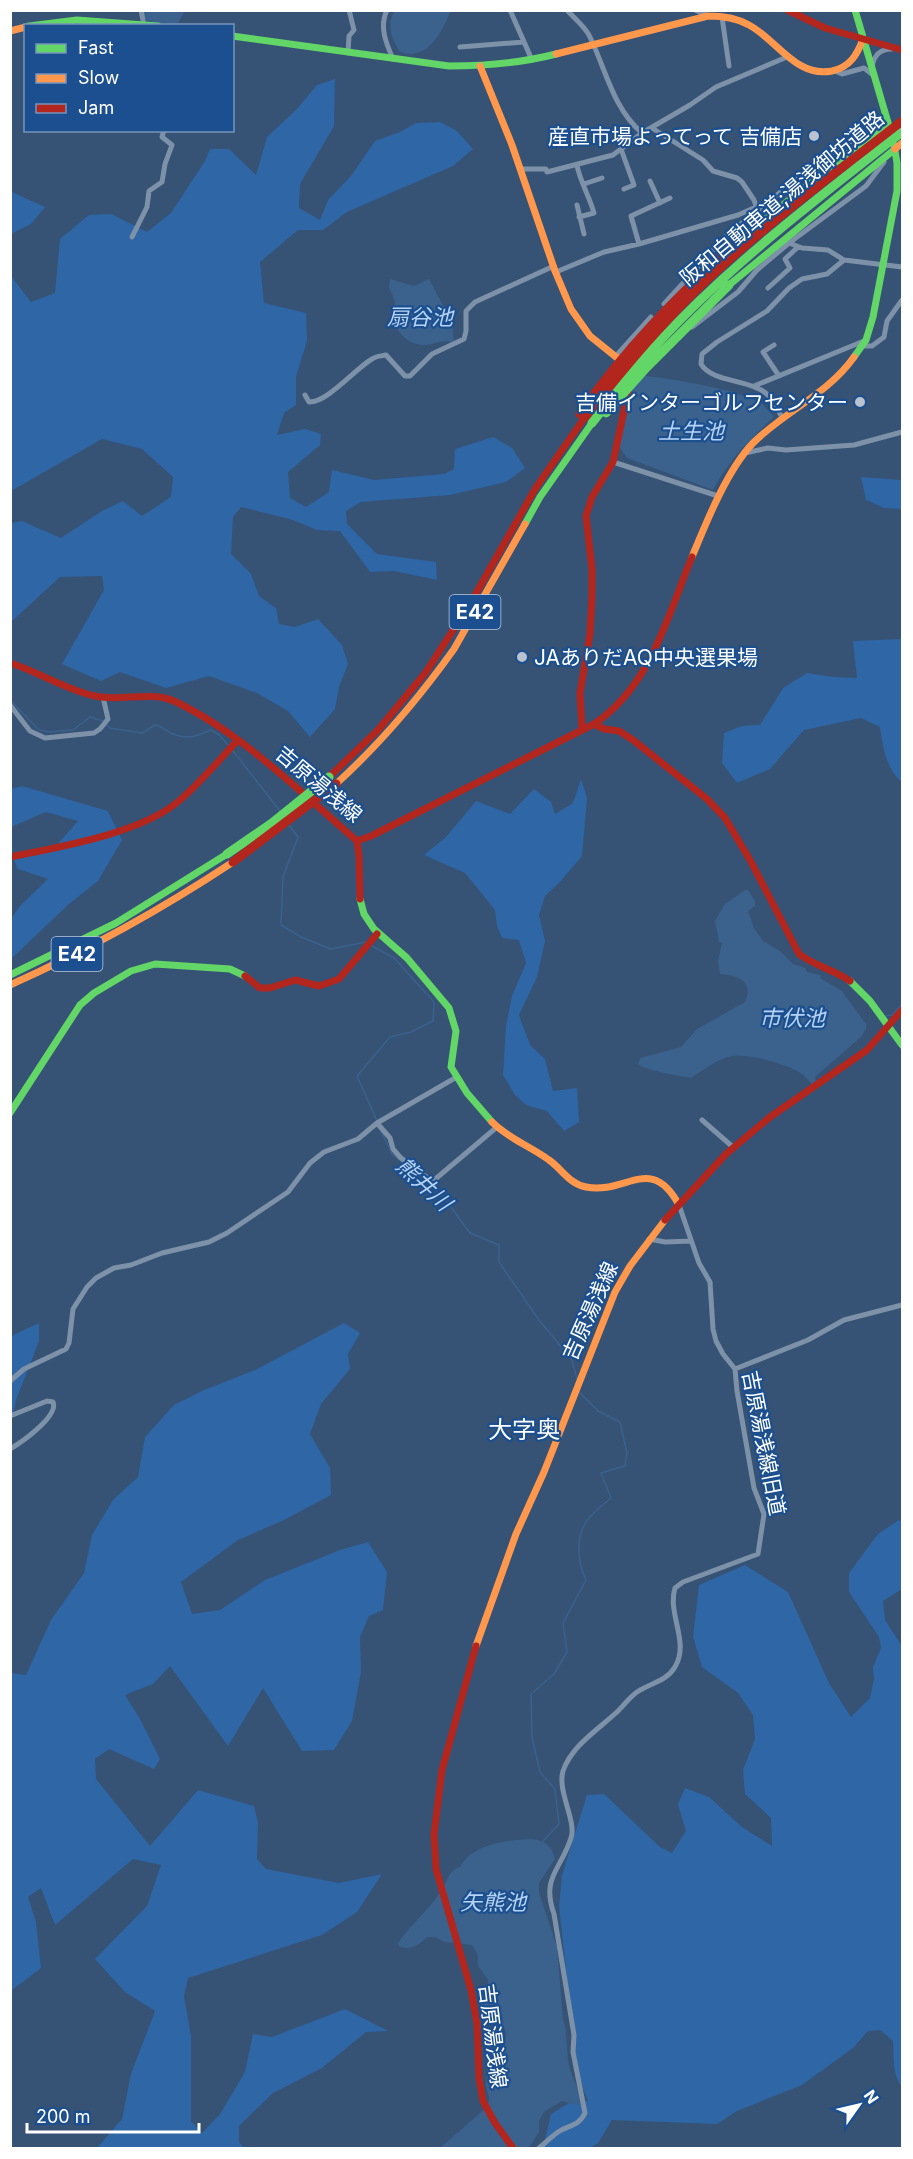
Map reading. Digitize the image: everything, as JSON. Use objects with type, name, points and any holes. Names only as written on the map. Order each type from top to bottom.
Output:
[{"type":"main road","points":[[787,10],[814,24],[902,50]]},
{"type":"main road","points":[[357,841],[594,724],[619,705],[634,689],[647,667],[718,496],[734,468],[761,436],[834,382],[850,365],[864,343],[873,317],[897,190],[899,146],[888,123],[855,10]]},
{"type":"main road","points":[[234,36],[449,66],[480,66],[532,60],[708,16],[722,17],[752,26],[769,38],[787,57],[801,67],[816,72],[835,71],[853,60],[863,39]]},
{"type":"main road","points":[[43,24],[67,21],[125,24]]},
{"type":"main road","points":[[480,66],[522,169],[555,269],[581,326],[597,344],[616,356],[625,366],[628,374],[629,388],[614,462],[596,490],[586,512],[593,583],[590,634],[580,696],[582,729]]},
{"type":"main road","name":"阪和自動車道;湯浅御坊道路","points":[[332,781],[426,672],[455,630],[535,489],[643,345],[709,278],[750,241],[903,121]]},
{"type":"main road","points":[[588,420],[605,376],[696,278],[822,172],[888,123]]},
{"type":"main road","name":"阪和自動車道;湯浅御坊道路","points":[[10,975],[189,892],[230,858],[297,815],[391,730],[442,667],[588,420],[703,296],[773,236],[903,132]]},
{"type":"main road","points":[[588,420],[646,368],[729,285],[899,146]]},
{"type":"main road","name":"吉原湯浅線","points":[[10,663],[30,669],[81,692],[103,697],[152,697],[174,701],[238,740],[357,841],[359,897],[370,924],[377,934],[409,960],[445,1001],[456,1024],[457,1035],[451,1067],[455,1078]]},
{"type":"main road","points":[[594,724],[604,729],[620,731],[665,764],[707,800],[733,831],[799,954],[815,966],[848,979],[860,990],[903,1045]]},
{"type":"main road","points":[[10,857],[133,827],[155,817],[179,801],[238,740]]},
{"type":"main road","name":"阪和自動車道;湯浅御坊道路","points":[[10,985],[71,957],[139,916]]},
{"type":"main road","points":[[10,1113],[80,1005],[94,993],[130,971],[155,964],[230,969],[240,972],[260,988],[270,988],[294,980],[319,986],[339,979],[377,934]]},
{"type":"main road","name":"吉原湯浅線","points":[[513,2148],[483,2101],[479,2078],[477,2024],[471,1990],[436,1869],[434,1834],[442,1770],[473,1658],[516,1534],[544,1472],[615,1292],[630,1266],[649,1239],[734,1148],[770,1117],[867,1050],[903,1010]]},
{"type":"main road","points":[[455,1078],[508,1137],[537,1151],[574,1183],[586,1187],[602,1187],[649,1178],[663,1183],[672,1192],[679,1205]]},
{"type":"street","points":[[348,53],[349,36],[354,30],[349,10]]},
{"type":"street","points":[[387,10],[382,25],[393,59]]},
{"type":"street","points":[[510,10],[532,60]]},
{"type":"street","points":[[567,10],[587,32],[615,98],[624,114],[642,133]]},
{"type":"street","points":[[695,10],[708,16]]},
{"type":"street","points":[[722,17],[729,66]]},
{"type":"street","points":[[460,47],[524,42]]},
{"type":"street","points":[[872,68],[880,52],[902,50]]},
{"type":"street","points":[[522,169],[546,169],[547,172],[614,155],[642,133],[716,87],[787,57]]},
{"type":"street","points":[[835,71],[842,74],[864,68],[871,72],[875,79]]},
{"type":"street","points":[[616,356],[728,235],[757,208],[847,143],[888,123]]},
{"type":"street","points":[[652,128],[703,160],[714,171],[737,178],[742,182],[757,208]]},
{"type":"street","points":[[132,237],[147,207],[149,191],[162,182],[172,145],[162,137],[164,132]]},
{"type":"street","points":[[630,339],[660,358],[694,326],[738,292],[757,270],[789,243],[866,186],[899,146]]},
{"type":"street","points":[[621,149],[634,185],[624,189]]},
{"type":"street","points":[[578,165],[578,172],[594,213],[579,217]]},
{"type":"street","points":[[584,184],[602,178]]},
{"type":"street","points":[[650,181],[660,203]]},
{"type":"street","points":[[639,244],[631,216],[670,198]]},
{"type":"street","points":[[576,206],[584,234]]},
{"type":"street","points":[[305,395],[309,402],[324,397],[374,357],[386,356],[405,376],[410,376],[432,354],[464,339],[466,311],[475,302],[555,269],[604,252],[639,244],[757,208]]},
{"type":"street","points":[[789,243],[798,247],[821,248],[844,260],[903,267]]},
{"type":"street","points":[[768,288],[790,268],[785,258],[798,247]]},
{"type":"street","points":[[783,419],[770,397],[754,386],[706,370],[702,364],[702,354],[767,311],[789,288],[802,279],[827,274],[844,260]]},
{"type":"street","points":[[754,386],[864,343],[872,346],[884,337],[887,321],[903,300]]},
{"type":"street","points":[[774,345],[763,352],[778,376]]},
{"type":"street","points":[[745,453],[768,448],[786,450],[854,445],[903,432]]},
{"type":"street","points":[[614,462],[718,496]]},
{"type":"street","points":[[10,705],[30,731],[45,738],[94,733],[100,729],[108,719],[103,697]]},
{"type":"street","points":[[10,1381],[24,1369],[66,1349],[69,1343],[73,1309],[87,1287],[96,1278],[114,1268],[209,1242],[227,1233],[288,1192],[310,1163],[324,1152],[358,1139],[377,1123],[455,1078]]},
{"type":"street","points":[[702,1120],[734,1148]]},
{"type":"street","points":[[377,1123],[390,1138],[393,1149],[415,1170],[433,1181],[497,1127]]},
{"type":"street","name":"吉原湯浅線旧道","points":[[539,2148],[558,2132],[582,2120],[585,2113],[573,2052],[574,2035],[554,1914],[549,1898],[549,1887],[572,1836],[565,1804],[562,1773],[571,1755],[598,1728],[638,1691],[659,1682],[676,1665],[681,1647],[672,1595],[675,1588],[683,1582],[758,1554],[764,1514],[754,1488],[735,1369],[716,1341],[710,1281],[699,1263],[679,1205]]},
{"type":"street","points":[[649,1239],[665,1242],[691,1240]]},
{"type":"street","points":[[735,1369],[808,1340],[844,1320],[903,1305]]},
{"type":"street","points":[[10,1416],[47,1401],[54,1404],[55,1408],[51,1415],[23,1441],[10,1449]]},
{"type":"shaded area","points":[[335,79],[334,126],[300,184],[299,208],[320,220],[328,200],[351,176],[375,141],[400,132],[416,123],[440,122],[457,131],[473,149],[453,166],[347,212],[323,230],[298,230],[260,262],[264,303],[306,313],[307,341],[296,377],[296,405],[284,413],[277,435],[305,429],[321,434],[320,445],[288,472],[290,498],[306,507],[329,492],[332,470],[374,480],[444,474],[454,469],[455,449],[493,437],[512,448],[525,468],[506,482],[450,495],[361,502],[346,511],[347,524],[377,554],[436,562],[437,580],[394,571],[370,572],[340,531],[317,530],[293,520],[241,507],[233,517],[231,554],[251,574],[259,596],[276,608],[279,624],[295,627],[318,619],[342,645],[348,664],[339,687],[335,709],[310,737],[288,711],[257,693],[209,676],[166,688],[120,672],[101,681],[62,664],[104,590],[102,576],[60,577],[11,622],[11,523],[22,521],[61,538],[102,511],[123,501],[142,516],[171,497],[173,477],[142,449],[102,439],[11,491],[11,276],[31,302],[55,293],[60,239],[89,215],[111,214],[147,232],[171,213],[205,161],[210,149],[229,149],[256,175],[267,137],[296,110],[317,85]]},
{"type":"shaded area","points":[[10,191],[45,207],[31,224],[11,234]]},
{"type":"shaded area","points":[[861,477],[902,480],[902,509],[884,508],[866,500]]},
{"type":"shaded area","points":[[902,639],[902,780],[900,781],[895,775],[888,762],[880,727],[861,718],[804,730],[770,769],[737,783],[722,763],[724,733],[742,726],[760,725],[783,688],[807,673],[857,678],[853,641]]},
{"type":"shaded area","points":[[581,779],[587,798],[582,856],[545,896],[539,915],[545,941],[537,977],[519,1015],[530,1045],[545,1059],[553,1091],[577,1088],[579,1122],[564,1131],[547,1111],[526,1105],[515,1095],[503,1075],[506,1026],[512,996],[526,963],[519,940],[502,938],[497,926],[495,910],[465,873],[424,855],[446,837],[476,801],[510,814],[534,789],[551,802],[555,814],[573,803]]},
{"type":"shaded area","points":[[22,786],[108,811],[122,840],[98,881],[69,904],[11,959],[11,919],[20,906],[48,879],[18,869],[12,855],[54,848],[78,821],[46,812],[11,827],[11,789]]},
{"type":"shaded area","points":[[39,1323],[39,1341],[16,1400],[11,1424],[11,1336]]},
{"type":"shaded area","points":[[344,1323],[360,1333],[348,1354],[350,1369],[321,1404],[310,1434],[330,1468],[331,1495],[284,1520],[238,1540],[181,1582],[192,1614],[220,1610],[265,1580],[340,1550],[368,1542],[387,1572],[383,1610],[369,1616],[360,1637],[361,1672],[352,1721],[334,1750],[302,1751],[263,1688],[228,1746],[170,1666],[153,1684],[125,1695],[160,1759],[154,1769],[109,1749],[95,1759],[96,1779],[150,1846],[198,1790],[254,1806],[258,1823],[257,1859],[266,1869],[339,1883],[382,1874],[357,1912],[322,1935],[188,1978],[184,1996],[191,2036],[191,2121],[202,2133],[220,2114],[245,2072],[253,2034],[272,2037],[345,2009],[388,2031],[366,2032],[322,2068],[273,2093],[239,2126],[239,2142],[244,2148],[97,2148],[122,2119],[131,2074],[155,2011],[125,1992],[95,1959],[147,1906],[161,1865],[133,1859],[55,1925],[41,1888],[28,1897],[36,1922],[41,1968],[11,1991],[11,1673],[26,1675],[51,1620],[84,1573],[92,1535],[113,1500],[138,1477],[145,1437],[174,1405],[204,1390],[255,1370]]},
{"type":"shaded area","points":[[899,1520],[902,1522],[902,1589],[883,1601],[885,1620],[902,1646],[902,2087],[895,2071],[893,2041],[880,2030],[868,2031],[853,2048],[802,2085],[737,2111],[717,2124],[612,2120],[598,2143],[590,2148],[543,2148],[551,2114],[569,2103],[588,2101],[577,2073],[559,1906],[562,1875],[587,1795],[604,1794],[660,1847],[672,1853],[686,1831],[678,1804],[685,1788],[709,1797],[742,1827],[772,1846],[771,1818],[745,1794],[743,1770],[755,1739],[753,1715],[738,1693],[702,1667],[693,1637],[699,1585],[745,1565],[788,1592],[829,1683],[851,1717],[870,1698],[874,1679],[873,1667],[881,1648],[879,1637],[849,1592],[849,1573],[878,1534]]},
{"type":"water","points":[[394,10],[451,11],[433,43],[419,53],[410,54],[400,52],[392,37],[390,27]]},
{"type":"water","points":[[143,11],[185,11],[178,24],[146,21]]},
{"type":"water","name":"扇谷池","points":[[390,279],[414,286],[429,279],[452,322],[454,341],[423,345],[405,338],[393,322],[395,302],[389,287]]},
{"type":"water","name":"土生池","points":[[636,375],[682,381],[735,393],[761,403],[774,417],[740,450],[713,490],[627,458],[619,446]]},
{"type":"water","name":"市伏池","points":[[748,890],[755,901],[755,906],[748,911],[754,928],[763,941],[780,951],[793,964],[805,968],[807,972],[821,975],[820,978],[842,991],[866,1024],[861,1037],[815,1077],[816,1081],[812,1084],[802,1074],[787,1066],[745,1056],[723,1059],[691,1078],[654,1071],[638,1064],[640,1058],[681,1047],[697,1029],[745,1002],[747,989],[743,980],[720,974],[718,961],[722,943],[719,942],[715,921],[724,905]]},
{"type":"water","name":"矢熊池","points":[[531,1839],[547,1844],[555,1859],[539,1883],[539,1893],[557,1947],[568,2059],[581,2104],[562,2101],[544,2112],[539,2121],[539,2132],[529,2148],[440,2148],[488,2106],[486,2086],[488,2056],[501,2052],[506,2032],[502,2024],[492,2017],[481,2016],[479,2003],[481,2000],[490,2000],[488,1980],[478,1966],[478,1955],[472,1945],[444,1942],[435,1937],[427,1937],[412,1947],[400,1947],[398,1943],[435,1900],[449,1876],[460,1867],[465,1859],[481,1848],[501,1842]]},
{"type":"waterway","name":"熊井川","points":[[10,700],[39,730],[48,732],[73,730],[90,717],[103,721]]},
{"type":"waterway","name":"熊井川","points":[[106,724],[110,728],[142,733],[155,725],[183,737],[211,730],[228,745]]},
{"type":"waterway","name":"熊井川","points":[[233,751],[280,811]]},
{"type":"waterway","name":"熊井川","points":[[289,825],[298,837],[283,877],[281,925],[301,937],[331,949],[366,942]]},
{"type":"waterway","name":"熊井川","points":[[372,946],[394,958],[434,1002],[433,1021],[411,1032],[390,1037],[357,1076],[377,1121]]},
{"type":"waterway","points":[[886,1016],[892,1015],[901,1005]]},
{"type":"waterway","name":"熊井川","points":[[381,1131],[392,1154],[408,1167]]},
{"type":"waterway","name":"熊井川","points":[[414,1172],[442,1195],[470,1233],[499,1245],[499,1262],[539,1320],[572,1360],[577,1379]]},
{"type":"waterway","name":"熊井川","points":[[543,1841],[559,1824],[555,1789],[540,1772],[532,1737],[531,1694],[554,1674],[567,1652],[563,1623],[586,1580],[579,1556],[582,1531],[597,1509],[611,1498],[601,1473],[625,1466],[627,1453],[620,1422],[598,1411],[579,1390]]},
{"type":"traffic: fast","points":[[855,10],[889,126]]},
{"type":"traffic: fast","points":[[45,24],[77,20],[131,24]]},
{"type":"traffic: fast","points":[[234,36],[449,66],[530,60],[556,54]]},
{"type":"traffic: fast","points":[[735,244],[888,123]]},
{"type":"traffic: fast","points":[[592,423],[650,352],[716,285],[776,232],[902,132]]},
{"type":"traffic: fast","points":[[854,357],[866,340],[873,317],[897,191],[897,163],[894,145]]},
{"type":"traffic: fast","points":[[729,285],[895,149]]},
{"type":"traffic: fast","points":[[606,413],[646,368],[729,285]]},
{"type":"traffic: fast","points":[[525,524],[540,497],[592,423]]},
{"type":"traffic: fast","points":[[227,854],[272,823],[329,777]]},
{"type":"traffic: fast","points":[[10,975],[116,923],[227,854]]},
{"type":"traffic: fast","points":[[360,899],[364,914],[374,929],[407,958],[449,1008],[456,1031],[451,1067],[467,1093],[492,1122]]},
{"type":"traffic: fast","points":[[10,1113],[80,1005],[94,993],[131,971],[155,964],[230,969],[245,976]]},
{"type":"traffic: fast","points":[[850,981],[870,1001],[902,1045]]},
{"type":"traffic: slow","points":[[556,54],[708,16],[719,16],[744,23],[759,32],[797,63],[819,72],[844,67],[855,55],[863,39]]},
{"type":"traffic: slow","points":[[10,31],[24,28]]},
{"type":"traffic: slow","points":[[480,66],[512,145],[555,271],[571,309],[590,336],[621,361]]},
{"type":"traffic: slow","points":[[895,149],[902,143]]},
{"type":"traffic: slow","points":[[692,557],[718,497],[743,454],[778,421],[831,382],[854,357]]},
{"type":"traffic: slow","points":[[336,784],[399,720],[454,649],[525,524]]},
{"type":"traffic: slow","points":[[10,985],[124,928],[233,862]]},
{"type":"traffic: slow","points":[[492,1122],[505,1133],[549,1160],[570,1180],[580,1185],[600,1188],[637,1180],[658,1181],[669,1190],[679,1205]]},
{"type":"traffic: slow","points":[[476,1646],[516,1534],[544,1472],[615,1292],[630,1266],[665,1220]]},
{"type":"traffic: jam","points":[[787,10],[825,28],[902,50]]},
{"type":"traffic: jam","points":[[585,417],[645,345],[710,277],[780,216],[902,121]]},
{"type":"traffic: jam","points":[[580,414],[652,324],[735,244]]},
{"type":"traffic: jam","points":[[582,729],[580,693],[590,634],[592,597],[592,569],[586,516],[592,497],[613,462],[629,388]]},
{"type":"traffic: jam","points":[[329,777],[378,730],[426,672],[470,604],[535,489],[585,417]]},
{"type":"traffic: jam","points":[[357,841],[594,724],[614,708],[630,690],[655,649],[692,557]]},
{"type":"traffic: jam","points":[[10,663],[74,690],[95,696],[115,698],[146,696],[176,702],[225,730],[271,766],[357,841],[360,899]]},
{"type":"traffic: jam","points":[[594,724],[604,729],[619,731],[633,740],[707,799],[725,818],[750,860],[799,954],[850,981]]},
{"type":"traffic: jam","points":[[10,857],[100,837],[123,830],[164,812],[195,786],[238,740]]},
{"type":"traffic: jam","points":[[233,862],[336,784]]},
{"type":"traffic: jam","points":[[245,976],[260,988],[270,988],[295,980],[319,986],[339,979],[377,934]]},
{"type":"traffic: jam","points":[[665,1220],[726,1154],[770,1117],[867,1050],[902,1010]]},
{"type":"traffic: jam","points":[[476,1646],[442,1770],[434,1834],[436,1869],[471,1990],[477,2024],[479,2078],[483,2101],[513,2148]]},
{"type":"place","name":"産直市場よってって 吉備店","points":[[814,136]]},
{"type":"place","name":"吉備インターゴルフセンター","points":[[860,402]]},
{"type":"place","name":"JAありだAQ中央選果場","points":[[522,657]]},
{"type":"district","name":"大字奥","points":[[524,1429]]}]
